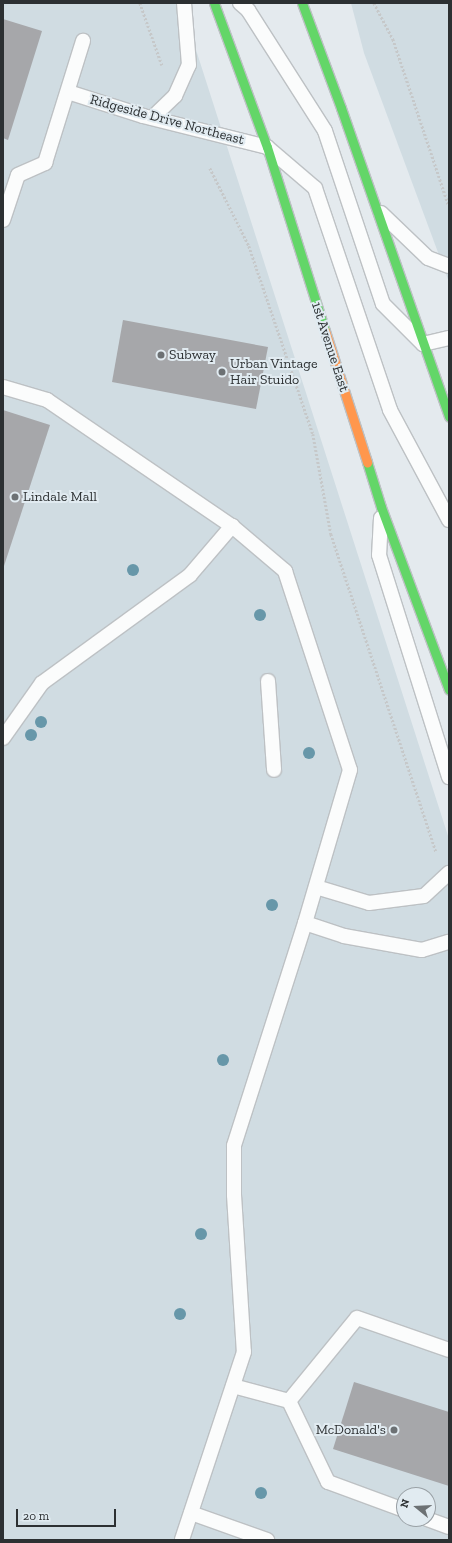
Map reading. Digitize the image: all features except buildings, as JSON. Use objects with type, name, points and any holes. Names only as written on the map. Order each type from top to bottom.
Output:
[{"type":"main road","name":"1st Avenue East","points":[[214,3],[267,147],[381,507],[449,690]]},
{"type":"main road","points":[[302,3],[449,417]]},
{"type":"lane","points":[[152,118],[175,96],[190,65],[184,3]]},
{"type":"lane","points":[[240,3],[248,10],[325,131],[383,304],[423,344],[449,338]]},
{"type":"lane","points":[[3,220],[18,175],[45,163],[83,41]]},
{"type":"lane","name":"Ridgeside Drive Northeast","points":[[68,92],[152,118],[267,147]]},
{"type":"lane","points":[[267,147],[315,188],[390,410],[449,520]]},
{"type":"lane","points":[[376,209],[428,258],[449,266]]},
{"type":"lane","points":[[3,387],[47,400],[232,526],[285,570],[350,770],[305,923],[234,1146],[234,1195],[244,1352],[182,1540]]},
{"type":"lane","points":[[381,507],[379,555],[449,777]]},
{"type":"lane","points":[[3,738],[42,683],[190,575],[232,526]]},
{"type":"lane","points":[[268,681],[274,770]]},
{"type":"lane","points":[[316,887],[369,902],[424,896],[449,874]]},
{"type":"lane","points":[[305,923],[344,936],[422,950],[449,942]]},
{"type":"lane","points":[[289,1401],[358,1318],[449,1350]]},
{"type":"lane","points":[[233,1386],[289,1401],[328,1482],[396,1507]]},
{"type":"lane","points":[[191,1513],[267,1540]]},
{"type":"lane","points":[[436,1522],[449,1527]]},
{"type":"path","points":[[140,3],[163,67]]},
{"type":"path","points":[[374,3],[393,39],[449,206]]},
{"type":"path","points":[[210,168],[249,246],[311,426],[331,534],[438,858]]},
{"type":"shaded area","points":[[3,3],[181,3],[449,839],[449,1540],[3,1540]]},
{"type":"shaded area","points":[[351,3],[449,3],[449,282],[364,53]]},
{"type":"traffic: fast","points":[[214,3],[267,147],[325,331]]},
{"type":"traffic: fast","points":[[302,3],[341,108],[449,417]]},
{"type":"traffic: fast","points":[[367,462],[381,507],[449,690]]},
{"type":"traffic: slow","points":[[325,331],[367,462]]},
{"type":"place","name":"Subway","points":[[161,355]]},
{"type":"place","name":"Urban Vintage Hair Stuido","points":[[222,372]]},
{"type":"place","name":"Lindale Mall","points":[[15,497]]},
{"type":"place","name":"McDonald's","points":[[394,1430]]}]
